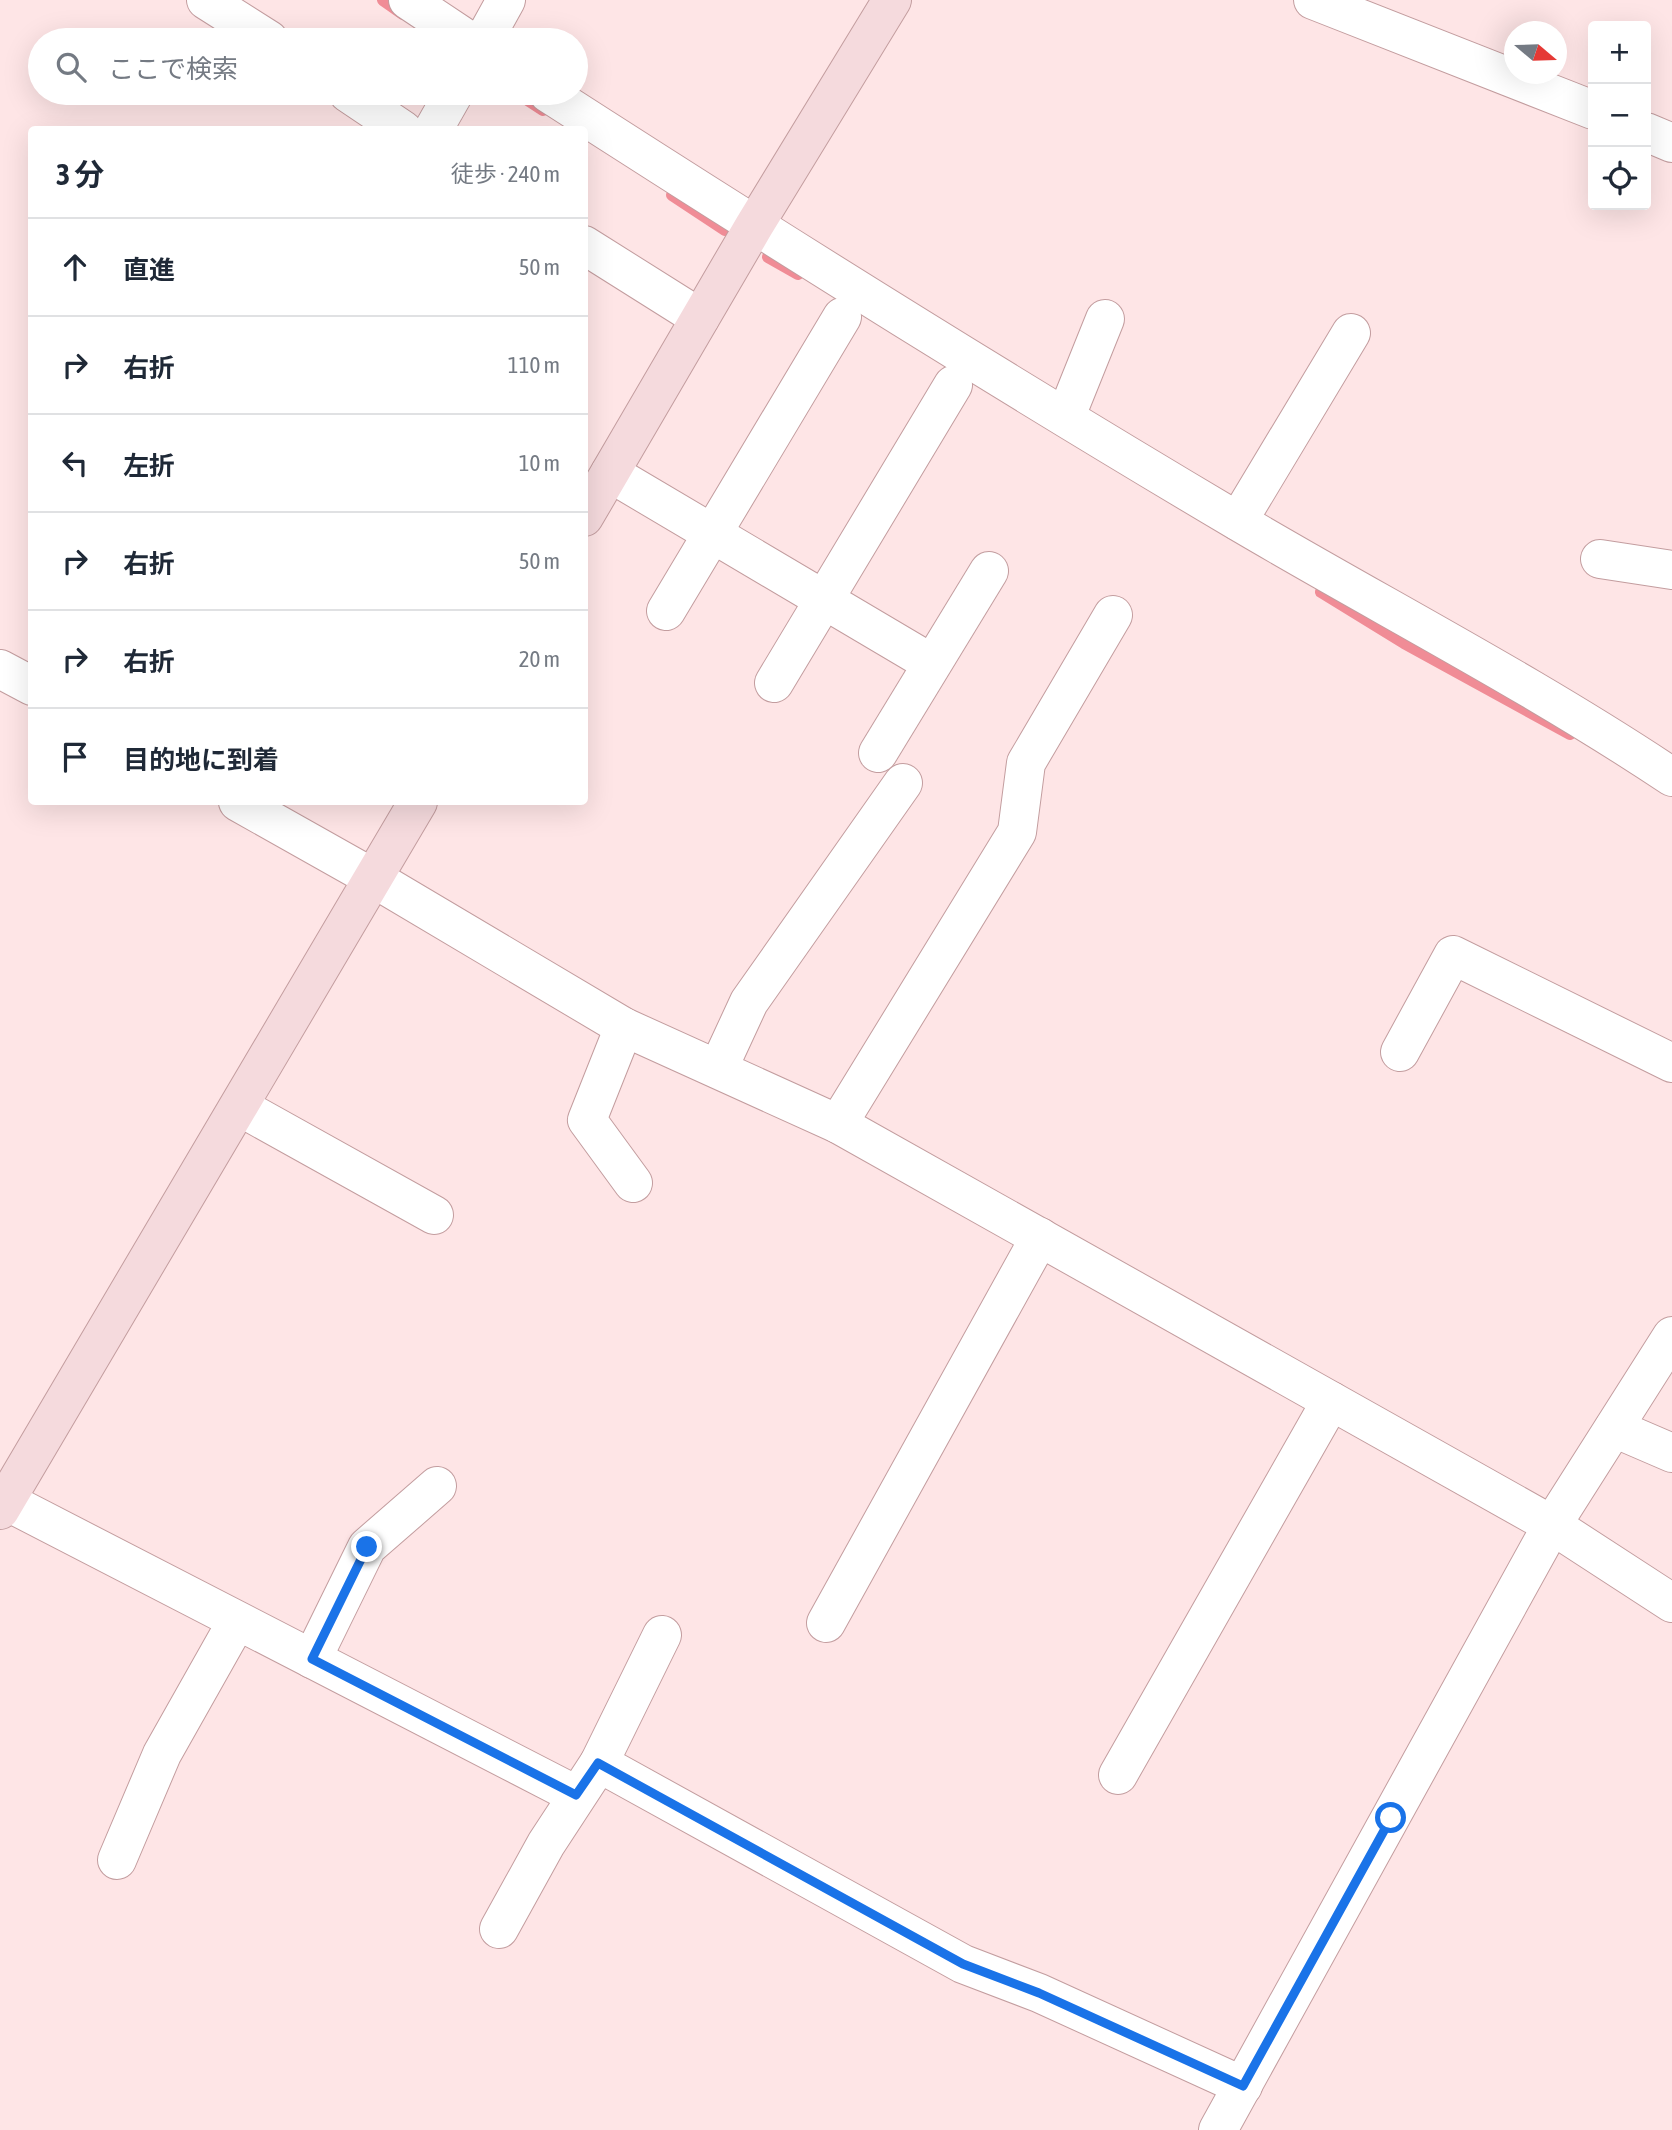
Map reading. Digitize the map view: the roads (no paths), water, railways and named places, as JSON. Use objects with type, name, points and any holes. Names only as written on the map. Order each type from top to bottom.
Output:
[{"type":"street","points":[[206,0],[250,28]]},
{"type":"street","points":[[408,0],[450,28]]},
{"type":"street","points":[[491,28],[506,0]]},
{"type":"street","points":[[588,510],[754,226],[892,0]]},
{"type":"street","points":[[1313,0],[1588,108]]},
{"type":"street","points":[[366,105],[397,126]]},
{"type":"street","points":[[435,126],[447,105]]},
{"type":"street","points":[[567,105],[754,226],[1238,521],[1597,727],[1672,777]]},
{"type":"street","points":[[1651,134],[1672,143]]},
{"type":"street","points":[[588,248],[700,318]]},
{"type":"street","points":[[667,611],[842,317]]},
{"type":"street","points":[[1066,416],[1105,319]]},
{"type":"street","points":[[1238,521],[1351,333]]},
{"type":"street","points":[[774,683],[953,385]]},
{"type":"street","points":[[610,472],[931,663]]},
{"type":"street","points":[[1600,559],[1672,570]]},
{"type":"street","points":[[878,753],[989,570]]},
{"type":"street","points":[[838,1124],[1017,832],[1026,763],[1113,615]]},
{"type":"street","points":[[0,669],[28,684]]},
{"type":"street","points":[[719,1069],[749,1002],[903,783]]},
{"type":"street","points":[[243,805],[373,878],[624,1027],[838,1124],[1552,1525],[1672,1603]]},
{"type":"street","points":[[416,805],[240,1107],[2,1503],[576,1795]]},
{"type":"street","points":[[1400,1052],[1453,955],[1672,1063]]},
{"type":"street","points":[[624,1027],[587,1120],[633,1183]]},
{"type":"street","points":[[240,1107],[434,1215]]},
{"type":"street","points":[[826,1623],[1040,1237]]},
{"type":"street","points":[[1218,2130],[1552,1525],[1672,1336]]},
{"type":"street","points":[[1118,1775],[1331,1401]]},
{"type":"street","points":[[1614,1427],[1672,1453]]},
{"type":"street","points":[[312,1659],[367,1547],[437,1486]]},
{"type":"street","points":[[117,1860],[162,1755],[237,1621]]},
{"type":"street","points":[[499,1929],[576,1795],[598,1763],[662,1635]]},
{"type":"street","points":[[598,1763],[963,1964],[1039,1993],[1243,2086]]},
{"type":"waterway","points":[[383,0],[403,14]]},
{"type":"waterway","points":[[535,105],[543,110]]},
{"type":"waterway","points":[[672,195],[725,230]]},
{"type":"waterway","points":[[768,257],[798,274]]},
{"type":"waterway","points":[[1321,592],[1404,643],[1570,734]]}]
